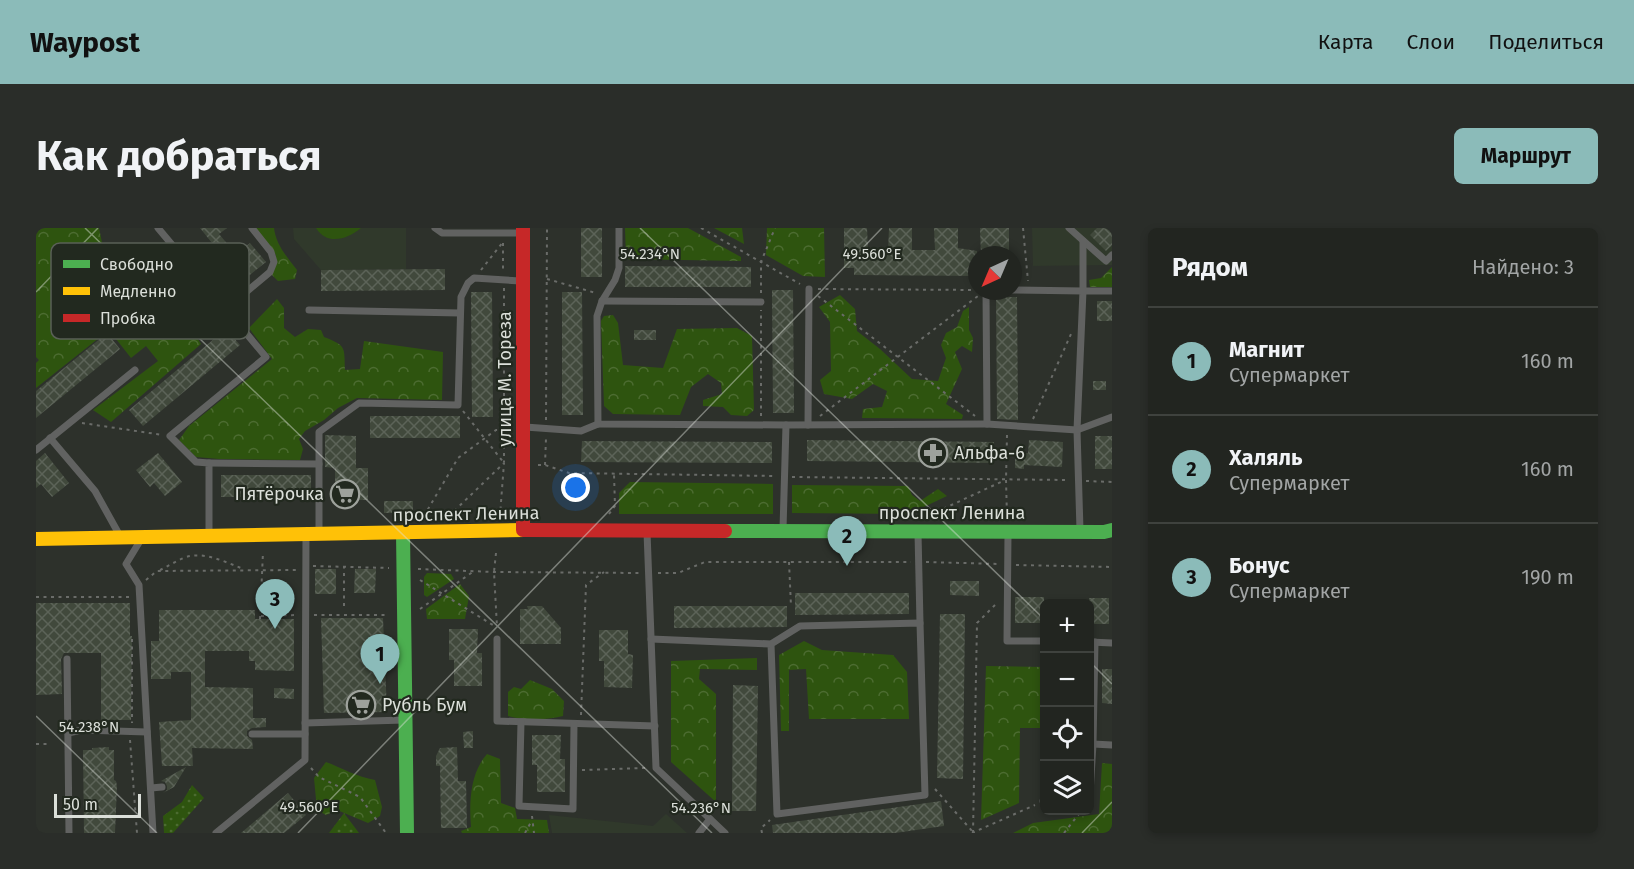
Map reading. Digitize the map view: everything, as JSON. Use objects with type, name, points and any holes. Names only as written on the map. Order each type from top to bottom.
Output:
[{"type":"main road","name":"улица М. Тореза","points":[[523,230],[523,530]]},
{"type":"main road","name":"проспект Ленина","points":[[36,539],[523,530],[1109,532]]},
{"type":"main road","points":[[403,533],[407,833]]},
{"type":"lane","points":[[158,228],[171,243]]},
{"type":"lane","points":[[249,290],[270,272],[274,262],[271,252],[252,228]]},
{"type":"lane","points":[[435,228],[442,233],[523,230]]},
{"type":"lane","points":[[598,424],[597,316],[615,280],[618,268],[619,228]]},
{"type":"lane","points":[[1069,228],[1106,261],[1112,255]]},
{"type":"lane","points":[[1080,532],[1077,430],[1083,241]]},
{"type":"lane","points":[[216,833],[305,760],[306,568],[312,535],[319,464],[319,432],[359,403],[458,405],[460,313],[464,290],[474,278],[523,282]]},
{"type":"lane","points":[[808,424],[810,290]]},
{"type":"lane","points":[[1022,290],[1112,291]]},
{"type":"lane","points":[[604,298],[761,302]]},
{"type":"lane","points":[[985,300],[987,424]]},
{"type":"lane","points":[[309,310],[460,313]]},
{"type":"lane","points":[[249,337],[266,357],[170,436],[196,462],[319,464]]},
{"type":"lane","points":[[36,450],[135,370]]},
{"type":"lane","points":[[523,427],[581,431],[598,424],[987,424],[1077,430],[1112,417]]},
{"type":"lane","points":[[783,531],[786,425]]},
{"type":"lane","points":[[50,438],[95,491],[121,538]]},
{"type":"lane","points":[[208,536],[209,463]]},
{"type":"lane","points":[[647,531],[656,768],[725,833]]},
{"type":"lane","points":[[771,644],[777,814],[925,795],[918,531]]},
{"type":"lane","points":[[1008,532],[1007,641],[1040,641]]},
{"type":"lane","points":[[142,537],[126,564],[139,585],[153,833]]},
{"type":"lane","points":[[651,639],[771,644],[800,626],[920,623]]},
{"type":"lane","points":[[497,639],[496,721],[655,726]]},
{"type":"lane","points":[[1094,642],[1112,643]]},
{"type":"lane","points":[[1092,653],[1093,707]]},
{"type":"lane","points":[[67,659],[69,833]]},
{"type":"lane","points":[[305,723],[405,720]]},
{"type":"lane","points":[[521,722],[519,806],[573,809],[577,724]]},
{"type":"lane","points":[[68,733],[82,730],[147,732]]},
{"type":"lane","points":[[252,734],[305,734]]},
{"type":"lane","points":[[1094,744],[1112,745]]},
{"type":"lane","points":[[150,788],[162,788]]},
{"type":"lane","points":[[699,833],[711,819]]},
{"type":"path","points":[[545,465],[547,228]]},
{"type":"path","points":[[701,228],[810,290],[987,424]]},
{"type":"path","points":[[760,424],[761,262],[775,228]]},
{"type":"path","points":[[1023,228],[1029,290]]},
{"type":"path","points":[[474,278],[503,242],[504,463],[500,519]]},
{"type":"path","points":[[547,279],[604,298]]},
{"type":"path","points":[[810,290],[968,290]]},
{"type":"path","points":[[808,424],[973,300]]},
{"type":"path","points":[[1029,427],[1072,331]]},
{"type":"path","points":[[458,405],[504,463]]},
{"type":"path","points":[[71,421],[170,436]]},
{"type":"path","points":[[1007,426],[1008,532]]},
{"type":"path","points":[[421,523],[458,458],[496,430],[504,430]]},
{"type":"path","points":[[444,522],[504,463]]},
{"type":"path","points":[[536,465],[545,465],[569,473],[1112,482]]},
{"type":"path","points":[[606,518],[615,506],[614,474]]},
{"type":"path","points":[[926,517],[1006,480]]},
{"type":"path","points":[[263,552],[260,617],[404,615]]},
{"type":"path","points":[[418,579],[496,627],[494,572],[496,554]]},
{"type":"path","points":[[36,597],[131,597],[139,585],[157,571],[189,556],[208,556],[244,569]]},
{"type":"path","points":[[157,571],[344,567],[494,572],[678,573],[705,562],[919,562],[1112,567]]},
{"type":"path","points":[[789,562],[791,606]]},
{"type":"path","points":[[344,567],[344,606]]},
{"type":"path","points":[[418,610],[474,571]]},
{"type":"path","points":[[577,724],[586,585],[604,572]]},
{"type":"path","points":[[973,833],[978,623],[1008,591]]},
{"type":"path","points":[[132,630],[133,720],[129,733],[137,833]]},
{"type":"path","points":[[36,744],[50,744]]},
{"type":"path","points":[[305,760],[319,777],[360,797],[386,833]]},
{"type":"path","points":[[573,771],[645,768]]},
{"type":"path","points":[[925,778],[973,833]]},
{"type":"path","points":[[973,833],[1040,803]]},
{"type":"path","points":[[530,807],[534,833]]},
{"type":"path","points":[[762,833],[761,828],[777,814]]},
{"type":"path","points":[[1064,833],[1078,815]]},
{"type":"path","points":[[525,833],[532,821]]},
{"type":"shaded area","points":[[293,228],[406,228],[406,269],[321,270],[294,239]]},
{"type":"shaded area","points":[[1032,228],[1112,228],[1112,265],[1033,266]]},
{"type":"shaded area","points":[[666,814],[687,833],[552,833],[549,815],[653,826]]},
{"type":"green space","points":[[36,228],[99,228],[102,243],[51,243],[51,339],[98,339],[36,388],[36,363],[39,360],[36,357]]},
{"type":"green space","points":[[255,228],[274,228],[280,245],[297,270],[295,279],[278,281],[272,275],[276,255]]},
{"type":"green space","points":[[316,228],[361,228],[344,238],[332,239],[321,234]]},
{"type":"green space","points":[[625,228],[688,228],[741,257],[741,261],[626,259]]},
{"type":"green space","points":[[714,228],[742,228],[744,244]]},
{"type":"green space","points":[[767,228],[824,228],[825,277],[803,276],[766,255]]},
{"type":"green space","points":[[1112,267],[1112,287],[1090,287],[1089,280],[1101,278]]},
{"type":"green space","points":[[840,295],[855,309],[857,331],[912,379],[938,381],[946,358],[941,345],[946,333],[957,327],[963,311],[969,307],[969,330],[973,338],[972,352],[962,346],[955,352],[962,369],[946,404],[963,415],[962,419],[862,418],[863,409],[882,407],[887,391],[873,384],[852,399],[824,394],[820,380],[831,371],[830,322],[819,307]]},
{"type":"green space","points":[[277,299],[284,308],[284,328],[295,337],[308,329],[321,330],[324,337],[343,348],[345,370],[360,369],[364,341],[443,352],[442,400],[357,398],[305,431],[299,439],[303,449],[300,460],[196,457],[179,440],[189,426],[272,359],[249,328]]},
{"type":"green space","points":[[613,315],[618,323],[623,365],[663,368],[677,329],[737,328],[752,336],[754,410],[747,416],[731,415],[723,407],[703,406],[703,400],[722,394],[721,383],[708,374],[691,387],[680,415],[613,414],[604,406],[601,321],[604,316]]},
{"type":"green space","points":[[116,339],[198,339],[201,344],[111,422],[93,410],[158,361],[146,346],[131,358]]},
{"type":"green space","points":[[630,482],[773,484],[773,514],[619,514],[619,493]]},
{"type":"green space","points":[[792,485],[908,486],[912,495],[920,501],[938,489],[947,496],[909,514],[792,513]]},
{"type":"green space","points":[[427,573],[451,574],[454,579],[427,597],[424,595],[424,577]]},
{"type":"green space","points":[[460,584],[469,596],[465,619],[427,619],[426,609]]},
{"type":"green space","points":[[804,641],[822,650],[893,655],[907,672],[909,719],[809,719],[806,669],[789,670],[789,731],[781,731],[779,655]]},
{"type":"green space","points":[[757,658],[757,670],[700,669],[699,679],[716,694],[716,802],[671,762],[671,661]]},
{"type":"green space","points":[[986,666],[1040,667],[1040,728],[1020,728],[1019,803],[981,820]]},
{"type":"green space","points":[[530,680],[552,689],[564,701],[563,716],[521,719],[508,716],[508,692],[514,687],[521,689]]},
{"type":"green space","points":[[487,754],[500,759],[501,803],[515,808],[517,819],[547,820],[549,833],[462,833],[461,831],[471,827],[470,808],[474,779]]},
{"type":"green space","points":[[326,762],[356,775],[375,780],[382,807],[380,816],[368,823],[337,810],[326,815],[317,810],[314,778]]},
{"type":"green space","points":[[1102,763],[1112,764],[1112,833],[1013,833],[1033,823],[1099,814]]},
{"type":"green space","points":[[192,785],[204,798],[173,833],[164,833],[163,816],[182,802]]},
{"type":"green space","points":[[344,813],[359,833],[329,833]]},
{"type":"building","points":[[200,228],[227,228],[219,234],[227,243],[212,243]]},
{"type":"building","points":[[581,228],[602,228],[602,277],[581,277]]},
{"type":"building","points":[[844,228],[867,228],[868,250],[888,251],[889,228],[912,228],[912,250],[935,250],[934,228],[958,228],[958,248],[968,250],[968,276],[854,275],[854,268],[844,268]]},
{"type":"building","points":[[980,228],[1009,228],[1009,246],[981,246]]},
{"type":"building","points":[[1097,228],[1112,228],[1112,245],[1106,251],[1090,235]]},
{"type":"building","points":[[250,243],[266,262],[249,276],[249,244]]},
{"type":"building","points":[[625,266],[751,267],[751,287],[625,287]]},
{"type":"building","points":[[445,269],[445,290],[321,291],[321,270]]},
{"type":"building","points":[[772,290],[793,290],[794,413],[773,413]]},
{"type":"building","points":[[471,292],[492,292],[493,417],[472,417]]},
{"type":"building","points":[[562,292],[582,292],[583,415],[562,415]]},
{"type":"building","points":[[996,300],[1017,300],[1018,420],[997,419]]},
{"type":"building","points":[[1097,301],[1112,301],[1112,321],[1097,321]]},
{"type":"building","points":[[634,330],[656,330],[656,340],[634,340]]},
{"type":"building","points":[[100,339],[112,339],[120,349],[36,418],[36,391]]},
{"type":"building","points":[[214,339],[235,339],[240,345],[143,426],[129,410]]},
{"type":"building","points":[[1093,381],[1106,381],[1106,390],[1093,390]]},
{"type":"building","points":[[370,416],[460,416],[460,438],[370,438]]},
{"type":"building","points":[[325,435],[356,436],[356,468],[368,468],[368,500],[335,500],[335,468],[325,467]]},
{"type":"building","points":[[1095,436],[1112,436],[1112,469],[1095,469]]},
{"type":"building","points":[[807,440],[994,442],[994,463],[807,461]]},
{"type":"building","points":[[1029,440],[1063,442],[1062,467],[1024,465],[1024,469],[1015,468],[1015,453],[1028,453]]},
{"type":"building","points":[[582,441],[772,442],[772,463],[581,462]]},
{"type":"building","points":[[45,453],[69,483],[52,497],[41,484],[36,488],[36,461]]},
{"type":"building","points":[[158,453],[182,482],[165,496],[154,483],[150,487],[136,470]]},
{"type":"building","points":[[221,475],[311,475],[311,497],[221,497]]},
{"type":"building","points":[[384,501],[413,501],[413,513],[384,513]]},
{"type":"building","points":[[315,569],[336,569],[336,594],[315,594]]},
{"type":"building","points":[[355,569],[376,569],[375,593],[354,593]]},
{"type":"building","points":[[950,581],[979,581],[979,596],[950,595]]},
{"type":"building","points":[[795,593],[909,593],[909,614],[795,615]]},
{"type":"building","points":[[1015,597],[1044,597],[1040,599],[1040,623],[1015,623]]},
{"type":"building","points":[[1109,598],[1109,624],[1094,624],[1094,599],[1089,599]]},
{"type":"building","points":[[36,603],[130,603],[131,720],[101,720],[101,653],[64,653],[61,659],[62,694],[36,695]]},
{"type":"building","points":[[527,606],[542,606],[561,628],[561,644],[520,644],[520,609],[528,609]]},
{"type":"building","points":[[674,606],[787,606],[787,627],[674,628]]},
{"type":"building","points":[[159,610],[255,610],[255,619],[294,619],[294,671],[255,670],[255,661],[249,661],[249,651],[205,651],[205,687],[253,688],[253,718],[266,718],[266,727],[252,728],[247,731],[247,736],[252,740],[253,749],[192,748],[193,766],[162,766],[159,722],[191,720],[191,672],[171,672],[171,679],[151,679],[151,641],[159,641]]},
{"type":"building","points":[[940,614],[965,614],[963,779],[937,778]]},
{"type":"building","points":[[321,618],[383,618],[387,712],[324,713]]},
{"type":"building","points":[[449,629],[478,629],[477,653],[482,653],[482,686],[454,686],[454,660],[449,660]]},
{"type":"building","points":[[599,630],[628,630],[628,654],[633,655],[632,688],[604,687],[604,661],[599,661]]},
{"type":"building","points":[[1102,669],[1112,669],[1112,704],[1102,703]]},
{"type":"building","points":[[733,685],[758,686],[756,811],[732,811]]},
{"type":"building","points":[[274,688],[294,689],[294,699],[274,698]]},
{"type":"building","points":[[473,731],[473,748],[464,748],[463,732]]},
{"type":"building","points":[[532,735],[561,735],[560,759],[565,759],[565,792],[537,792],[537,765],[532,765]]},
{"type":"building","points":[[109,747],[109,750],[114,750],[114,780],[117,786],[115,833],[84,833],[83,750]]},
{"type":"building","points":[[457,747],[458,781],[466,781],[467,828],[441,828],[440,766],[436,766],[436,756],[440,748]]},
{"type":"building","points":[[186,767],[174,787],[163,793],[167,790],[167,786],[161,781]]},
{"type":"building","points":[[288,793],[306,815],[284,833],[241,833]]},
{"type":"building","points":[[941,801],[944,826],[895,833],[773,833],[772,825]]},
{"type":"traffic: fast","points":[[725,531],[1104,532],[1112,530]]},
{"type":"traffic: fast","points":[[403,533],[407,833]]},
{"type":"traffic: slow","points":[[36,539],[525,530]]},
{"type":"traffic: jam","points":[[523,228],[523,530]]},
{"type":"traffic: jam","points":[[525,530],[725,531]]},
{"type":"place","name":"Альфа-6","points":[[933,453]]},
{"type":"place","name":"Пятёрочка","points":[[345,494]]},
{"type":"place","name":"Халяль","points":[[847,566]]},
{"type":"place","name":"Бонус","points":[[275,629]]},
{"type":"place","name":"Магнит","points":[[380,684]]},
{"type":"place","name":"Рубль Бум","points":[[361,705]]}]
